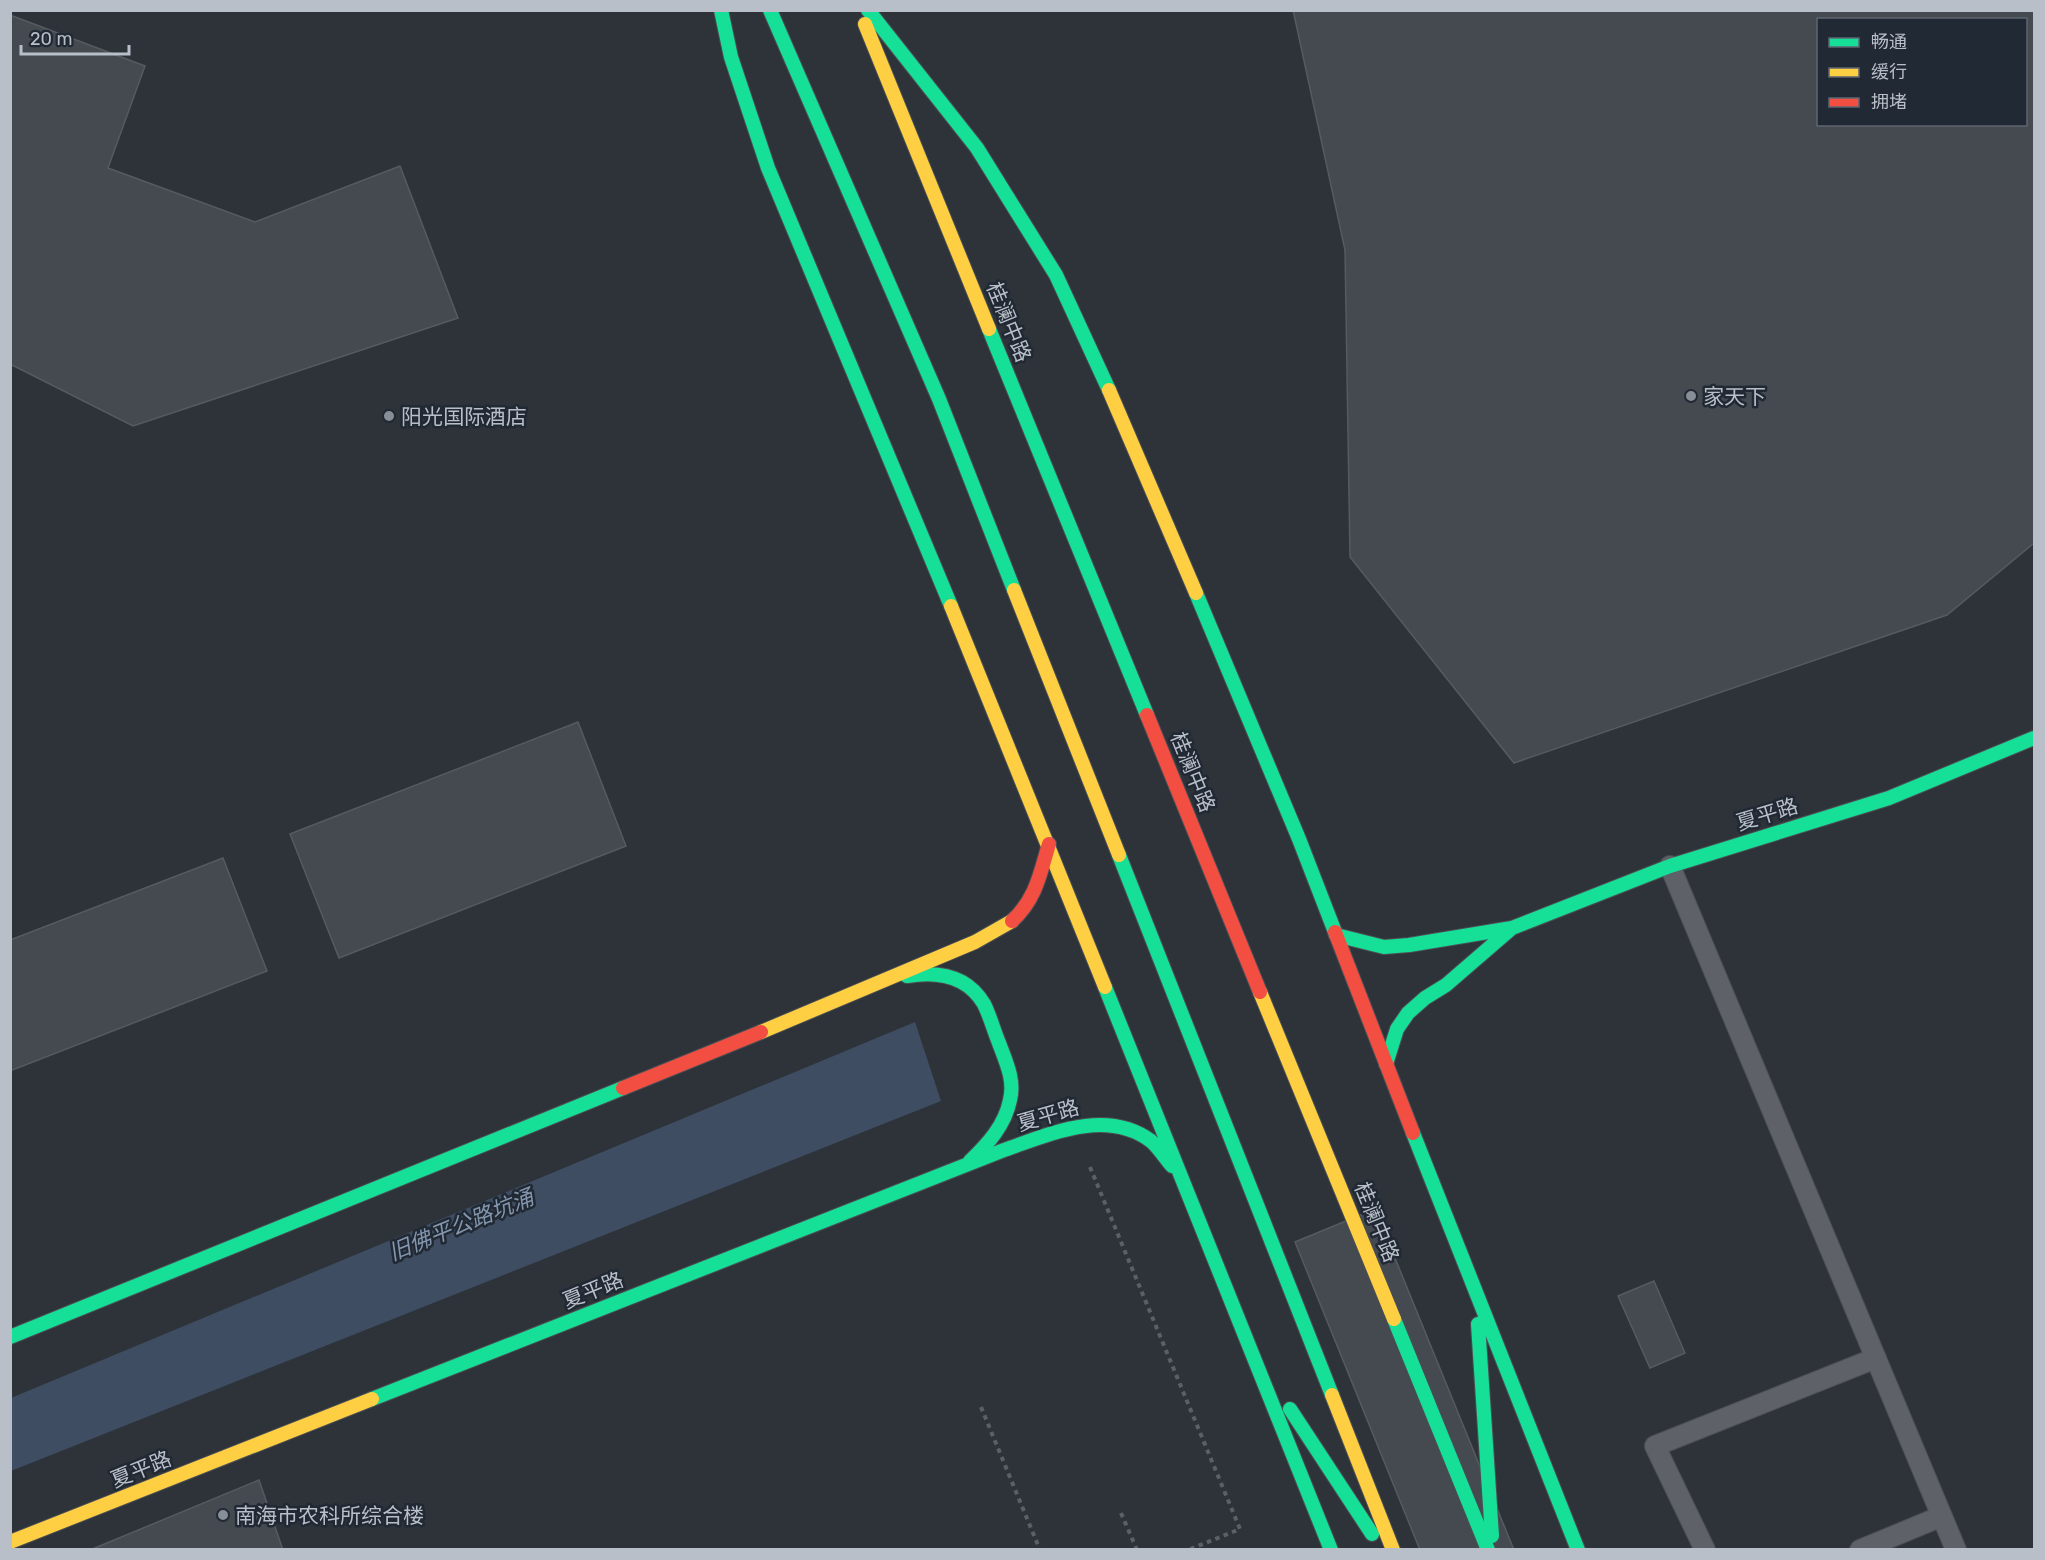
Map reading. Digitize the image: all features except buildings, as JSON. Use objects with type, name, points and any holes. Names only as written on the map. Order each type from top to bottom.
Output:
[{"type":"main road","points":[[721,10],[731,57],[768,168],[1048,844],[1331,1550]]},
{"type":"main road","points":[[770,10],[939,399],[1393,1550]]},
{"type":"main road","name":"桂澜中路","points":[[859,10],[1488,1550]]},
{"type":"main road","points":[[868,10],[977,148],[1056,275],[1128,434],[1299,839],[1476,1295],[1578,1550]]},
{"type":"main road","name":"夏平路","points":[[1336,934],[1384,947],[1512,928],[1670,866],[1889,798],[2034,738]]},
{"type":"main road","points":[[10,1337],[888,980],[975,942],[1007,926],[1025,909],[1037,885],[1048,844]]},
{"type":"main road","name":"夏平路","points":[[1386,1064],[1397,1029],[1408,1013],[1425,998],[1446,985],[1512,928]]},
{"type":"main road","points":[[888,980],[918,974],[945,975],[967,988],[984,1005],[1013,1083],[1011,1098],[1003,1120],[985,1147],[964,1167]]},
{"type":"main road","name":"夏平路","points":[[10,1542],[1060,1131],[1094,1124],[1124,1126],[1151,1142],[1181,1176]]},
{"type":"main road","points":[[1476,1295],[1493,1550]]},
{"type":"main road","points":[[1251,1349],[1382,1550]]},
{"type":"lane","points":[[1670,866],[1956,1550]]},
{"type":"lane","points":[[1705,1550],[1654,1446],[1876,1358]]},
{"type":"lane","points":[[1860,1550],[1942,1516]]},
{"type":"path","points":[[1090,1167],[1240,1529],[1188,1550]]},
{"type":"path","points":[[981,1407],[1040,1550]]},
{"type":"path","points":[[1121,1513],[1137,1550]]},
{"type":"water","name":"旧佛平公路坑涌","points":[[915,1022],[941,1101],[11,1471],[11,1398]]},
{"type":"traffic: fast","points":[[721,10],[731,57],[768,168],[951,606]]},
{"type":"traffic: fast","points":[[770,10],[939,399],[1014,590]]},
{"type":"traffic: fast","points":[[868,10],[977,148],[1056,275],[1109,390]]},
{"type":"traffic: fast","points":[[989,329],[1147,715]]},
{"type":"traffic: fast","points":[[1196,593],[1299,839],[1335,932]]},
{"type":"traffic: fast","points":[[1336,935],[1384,947],[1512,928],[1670,866],[1889,798],[2034,738]]},
{"type":"traffic: fast","points":[[1119,855],[1332,1395]]},
{"type":"traffic: fast","points":[[1386,1064],[1397,1029],[1408,1013],[1425,998],[1446,985],[1512,928]]},
{"type":"traffic: fast","points":[[907,976],[929,974],[950,977],[960,981],[977,994],[988,1013],[1007,1064],[1011,1078],[1008,1109],[995,1134],[970,1161]]},
{"type":"traffic: fast","points":[[1105,987],[1331,1550]]},
{"type":"traffic: fast","points":[[10,1337],[623,1088]]},
{"type":"traffic: fast","points":[[372,1399],[1004,1150],[1059,1131],[1097,1125],[1116,1126],[1134,1131],[1151,1141],[1172,1166]]},
{"type":"traffic: fast","points":[[1413,1133],[1578,1550]]},
{"type":"traffic: fast","points":[[1394,1319],[1488,1550]]},
{"type":"traffic: fast","points":[[1478,1324],[1492,1536]]},
{"type":"traffic: fast","points":[[1290,1409],[1372,1534]]},
{"type":"traffic: slow","points":[[865,24],[989,329]]},
{"type":"traffic: slow","points":[[1109,390],[1196,593]]},
{"type":"traffic: slow","points":[[1014,590],[1119,855]]},
{"type":"traffic: slow","points":[[951,606],[1105,987]]},
{"type":"traffic: slow","points":[[761,1032],[975,942],[1012,921]]},
{"type":"traffic: slow","points":[[1260,992],[1394,1319]]},
{"type":"traffic: slow","points":[[1332,1395],[1393,1550]]},
{"type":"traffic: slow","points":[[10,1542],[372,1399]]},
{"type":"traffic: jam","points":[[1147,715],[1260,992]]},
{"type":"traffic: jam","points":[[1012,921],[1032,895],[1049,844]]},
{"type":"traffic: jam","points":[[1335,932],[1413,1133]]},
{"type":"traffic: jam","points":[[623,1088],[761,1032]]},
{"type":"place","name":"家天下","points":[[1691,396]]},
{"type":"place","name":"阳光国际酒店","points":[[389,416]]},
{"type":"place","name":"南海市农科所综合楼","points":[[223,1515]]}]
